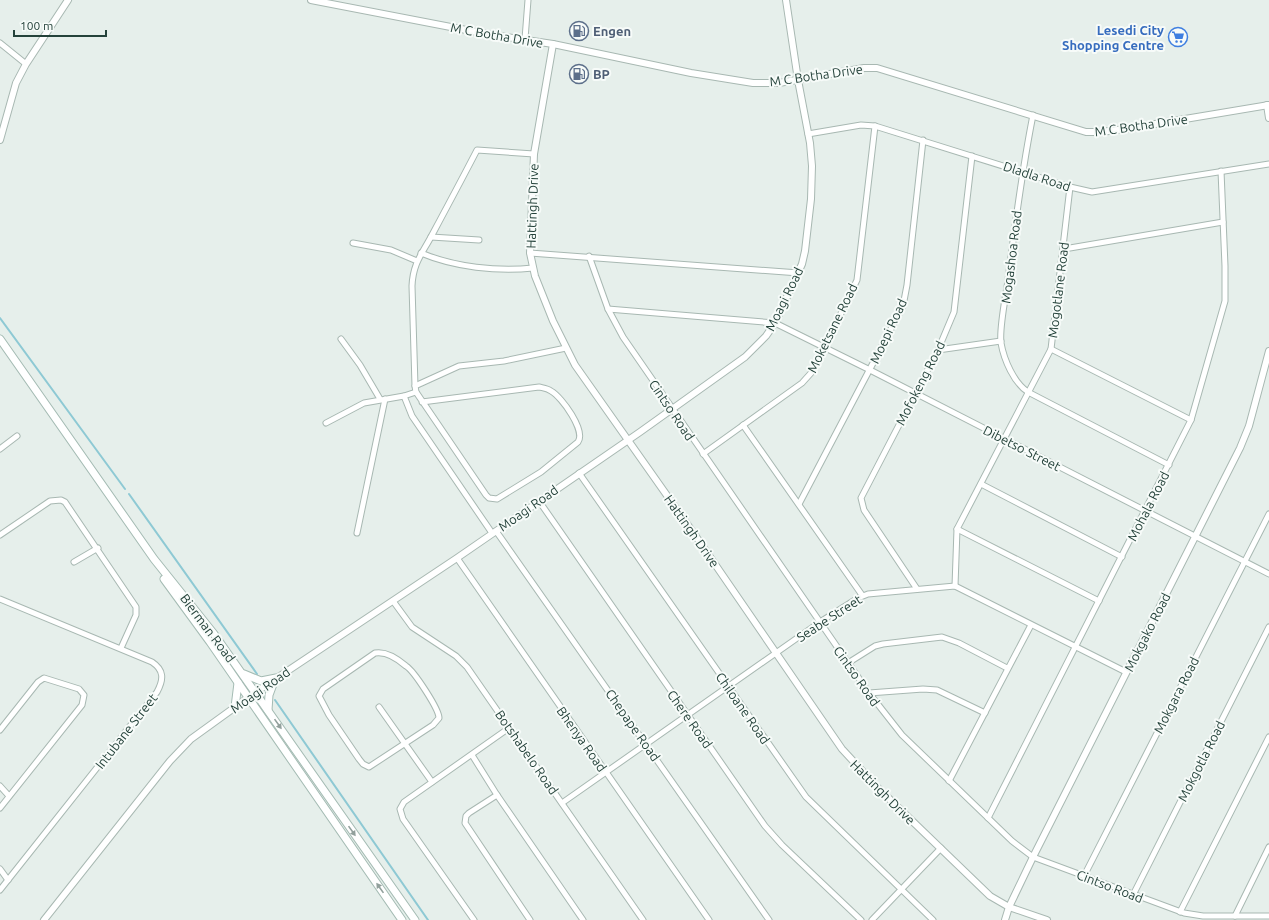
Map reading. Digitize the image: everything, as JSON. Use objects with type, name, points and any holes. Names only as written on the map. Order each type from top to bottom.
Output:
[{"type":"main road","name":"Bierman Road","points":[[0,339],[154,559],[204,620],[256,692],[415,920]]},
{"type":"main road","name":"Bierman Road","points":[[0,345],[238,683],[402,920]]},
{"type":"main road","points":[[242,673],[261,681],[276,678]]},
{"type":"main road","points":[[268,710],[269,695],[276,678]]},
{"type":"main road","points":[[235,707],[238,683]]},
{"type":"street","points":[[0,140],[13,91],[26,64],[68,0]]},
{"type":"street","name":"M C Botha Drive","points":[[311,0],[553,44],[730,79],[766,83],[798,80],[864,68],[877,68],[1078,130],[1097,132],[1268,105]]},
{"type":"street","points":[[525,39],[528,0]]},
{"type":"street","name":"Moagi Road","points":[[44,920],[179,750],[191,739],[276,678],[457,558],[745,357],[756,347],[775,323],[799,273],[805,251],[811,199],[812,159],[786,0]]},
{"type":"street","points":[[0,43],[26,64]]},
{"type":"street","name":"Hattingh Drive","points":[[553,44],[534,154],[530,253],[533,268],[566,348],[586,383],[852,761],[990,896],[1009,907],[1047,920]]},
{"type":"street","points":[[1268,105],[1269,118]]},
{"type":"street","name":"Mogashoa Road","points":[[1028,392],[1022,388],[1016,380],[1005,356],[1001,341],[1022,171],[1033,115]]},
{"type":"street","name":"Dladla Road","points":[[808,134],[861,125],[875,126],[1070,187],[1098,192],[1269,164]]},
{"type":"street","name":"Moketsane Road","points":[[703,454],[802,384],[811,373],[825,347],[857,280],[875,126]]},
{"type":"street","name":"Moepi Road","points":[[799,504],[870,370],[905,299],[923,140]]},
{"type":"street","points":[[422,402],[545,388],[555,393],[568,409],[580,430],[580,439],[575,446],[541,472],[501,497],[492,499],[486,495],[422,402],[414,386],[412,286],[413,271],[421,253],[477,150],[534,154]]},
{"type":"street","name":"Mofokeng Road","points":[[917,589],[864,510],[861,501],[865,488],[938,350],[955,309],[972,156]]},
{"type":"street","name":"Mohala Road","points":[[988,818],[1191,420],[1225,301],[1226,266],[1221,171]]},
{"type":"street","name":"Mogotlane Road","points":[[955,586],[957,529],[1051,349],[1070,187]]},
{"type":"street","points":[[1064,248],[1223,222]]},
{"type":"street","points":[[431,237],[479,240]]},
{"type":"street","points":[[353,242],[391,250],[417,261]]},
{"type":"street","points":[[421,253],[434,259],[496,270],[509,271],[533,268]]},
{"type":"street","points":[[530,253],[589,256],[799,273]]},
{"type":"street","name":"Cintso Road","points":[[589,256],[608,309],[617,329],[671,409],[869,693],[902,735],[949,782],[1018,847],[1033,857],[1133,895],[1195,916],[1269,916]]},
{"type":"street","points":[[608,309],[775,323]]},
{"type":"street","name":"Dibetso Street","points":[[775,323],[1005,438],[1145,512],[1269,574]]},
{"type":"street","points":[[341,339],[382,399],[358,533]]},
{"type":"street","points":[[938,350],[1001,341]]},
{"type":"street","points":[[414,386],[459,366],[504,361],[566,348]]},
{"type":"street","points":[[1051,349],[1191,420]]},
{"type":"street","name":"Mokgako Road","points":[[1005,920],[1009,907],[1033,857],[1245,436],[1266,371],[1269,351]]},
{"type":"street","points":[[326,423],[364,402],[404,396],[416,392]]},
{"type":"street","points":[[1028,392],[1169,464]]},
{"type":"street","name":"Chepape Road","points":[[404,396],[412,416],[646,744],[769,920]]},
{"type":"street","points":[[743,425],[862,595]]},
{"type":"street","points":[[0,448],[17,436]]},
{"type":"street","name":"Chiloane Road","points":[[579,473],[806,797],[933,920]]},
{"type":"street","points":[[981,484],[1122,557]]},
{"type":"street","points":[[0,535],[45,504],[55,499],[61,500],[69,506],[136,607],[136,615],[121,648]]},
{"type":"street","name":"Chere Road","points":[[538,501],[765,826],[782,845],[861,920]]},
{"type":"street","name":"Mokgara Road","points":[[1084,876],[1269,514]]},
{"type":"street","points":[[957,529],[1099,601]]},
{"type":"street","points":[[74,562],[98,548]]},
{"type":"street","name":"Bhenya Road","points":[[457,558],[709,920]]},
{"type":"street","points":[[955,586],[1126,672]]},
{"type":"street","name":"Seabe Street","points":[[562,803],[820,622],[862,595],[955,586]]},
{"type":"street","name":"Intubane Street","points":[[0,599],[121,648],[158,666],[162,671],[161,684],[157,692],[0,890]]},
{"type":"street","name":"Botshabelo Road","points":[[393,601],[412,627],[456,656],[467,667],[643,920]]},
{"type":"street","points":[[949,782],[1007,668],[1031,625]]},
{"type":"street","name":"Mokgotla Road","points":[[1133,895],[1269,627]]},
{"type":"street","points":[[848,663],[875,646],[942,637],[959,643],[1007,668]]},
{"type":"street","points":[[375,653],[384,653],[394,658],[410,669],[439,715],[439,718],[433,725],[405,744],[372,767],[366,767],[329,715],[320,700],[320,693],[375,653]]},
{"type":"street","points":[[0,730],[38,682],[44,678],[79,689],[84,695],[82,705],[0,808]]},
{"type":"street","points":[[869,693],[923,689],[937,690],[985,713]]},
{"type":"street","points":[[379,707],[432,782]]},
{"type":"street","points":[[474,920],[400,812],[404,802],[509,728]]},
{"type":"street","points":[[1180,912],[1269,737]]},
{"type":"street","points":[[472,755],[497,795],[583,920]]},
{"type":"street","points":[[0,786],[9,796]]},
{"type":"street","points":[[497,795],[469,813],[466,816],[465,823],[530,920]]},
{"type":"street","points":[[1235,916],[1269,847]]},
{"type":"street","points":[[872,920],[941,848]]},
{"type":"street","points":[[0,869],[8,880]]},
{"type":"waterway","points":[[0,318],[125,489]]},
{"type":"waterway","points":[[129,494],[257,674]]},
{"type":"waterway","points":[[275,700],[428,920]]},
{"type":"place","name":"Engen","points":[[579,31]]},
{"type":"place","name":"Lesedi City Shopping Centre","points":[[1178,37]]},
{"type":"place","name":"BP","points":[[579,74]]}]
